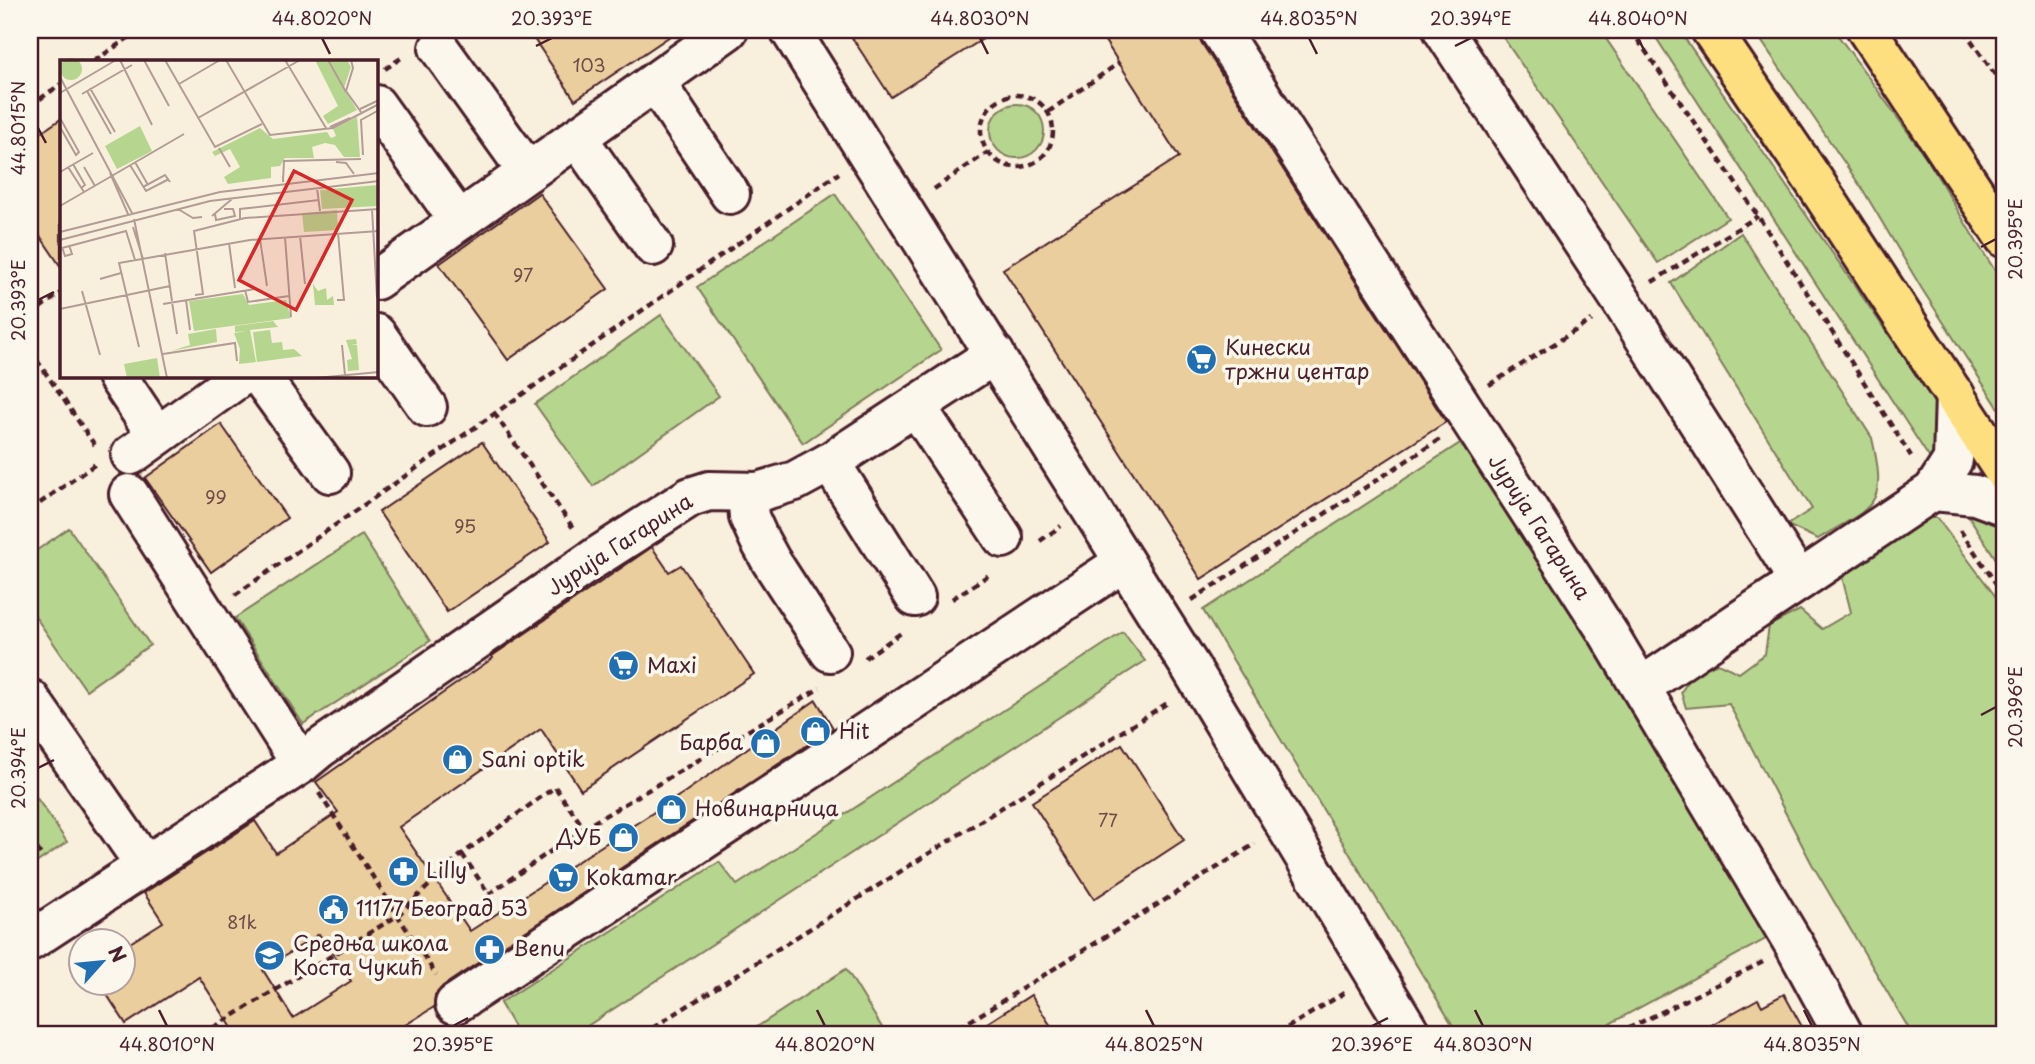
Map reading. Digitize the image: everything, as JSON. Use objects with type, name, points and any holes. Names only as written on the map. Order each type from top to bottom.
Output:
[{"type":"main road","points":[[1712,30],[2005,473]]},
{"type":"main road","points":[[1867,30],[2005,238]]},
{"type":"street","points":[[378,279],[728,30]]},
{"type":"street","points":[[790,30],[1200,683],[1410,1034]]},
{"type":"street","name":"Јурија Гагарина","points":[[1219,30],[1640,687],[1795,946],[1843,1034]]},
{"type":"street","points":[[1443,30],[1622,302],[1799,582]]},
{"type":"street","points":[[439,48],[528,172]]},
{"type":"street","points":[[655,82],[730,194]]},
{"type":"street","points":[[378,107],[459,221]]},
{"type":"street","points":[[577,137],[653,246]]},
{"type":"street","points":[[378,337],[427,407]]},
{"type":"street","name":"Јурија Гагарина","points":[[30,941],[301,764],[595,558],[690,497],[709,491],[769,490],[795,481],[830,462],[995,354]]},
{"type":"street","points":[[117,378],[128,446],[241,378]]},
{"type":"street","points":[[244,378],[330,473]]},
{"type":"street","points":[[1640,687],[1933,491],[1953,460],[1955,396]]},
{"type":"street","points":[[916,406],[1013,550]]},
{"type":"street","points":[[830,462],[924,609]]},
{"type":"street","points":[[1933,491],[1975,495],[2005,506]]},
{"type":"street","points":[[747,492],[749,517],[759,539],[836,668]]},
{"type":"street","points":[[129,494],[301,764]]},
{"type":"street","points":[[454,1004],[1125,562]]},
{"type":"street","points":[[30,699],[145,865]]},
{"type":"path","points":[[95,60],[140,30]]},
{"type":"path","points":[[1631,30],[1758,216],[1933,491],[2005,597]]},
{"type":"path","points":[[1964,30],[2005,89]]},
{"type":"path","points":[[1048,112],[1119,63]]},
{"type":"path","points":[[30,106],[59,85]]},
{"type":"path","points":[[30,90],[37,101]]},
{"type":"path","points":[[1019,95],[1040,103],[1048,112],[1052,136],[1049,148],[1042,157],[1031,164],[1007,166],[988,152],[982,141],[981,130],[983,119],[997,101],[1019,95]]},
{"type":"path","points":[[207,614],[868,152]]},
{"type":"path","points":[[904,210],[988,152]]},
{"type":"path","points":[[30,314],[60,295]]},
{"type":"path","points":[[30,350],[128,446]]},
{"type":"path","points":[[494,414],[595,558]]},
{"type":"path","points":[[1161,621],[1470,419]]},
{"type":"path","points":[[30,510],[104,458],[129,494]]},
{"type":"path","points":[[462,853],[489,894],[584,828],[836,668],[1013,550],[1091,507]]},
{"type":"path","points":[[643,1034],[1200,683]]},
{"type":"path","points":[[301,764],[454,1004]]},
{"type":"path","points":[[203,1034],[397,916],[462,853],[555,787],[584,828]]},
{"type":"path","points":[[949,1034],[1286,824]]},
{"type":"path","points":[[30,838],[43,858]]},
{"type":"path","points":[[1617,1034],[1795,946]]},
{"type":"path","points":[[1276,1034],[1375,975]]},
{"type":"green space","points":[[1498,30],[1600,30],[1728,218],[1658,263]]},
{"type":"green space","points":[[1651,30],[1679,30],[1941,411],[1934,465]]},
{"type":"green space","points":[[1754,30],[1834,30],[1926,157],[2005,286],[2005,418],[1922,289],[1863,190]]},
{"type":"green space","points":[[1017,104],[1036,112],[1044,131],[1036,150],[1017,158],[998,150],[990,131],[998,112]]},
{"type":"green space","points":[[835,194],[941,350],[803,443],[697,287]]},
{"type":"green space","points":[[1741,233],[1872,438],[1878,479],[1877,492],[1872,502],[1864,511],[1818,539],[1787,525],[1812,509],[1671,283]]},
{"type":"green space","points":[[661,315],[719,396],[593,486],[535,404]]},
{"type":"green space","points":[[1468,438],[1777,933],[1591,1034],[1458,1034],[1203,610]]},
{"type":"green space","points":[[1961,504],[2005,514],[2005,573]]},
{"type":"green space","points":[[1924,518],[1937,518],[2005,609],[2005,1034],[1912,1034],[1812,864],[1729,704],[1686,708],[1681,692],[1694,673],[1718,663],[1739,673],[1765,654],[1769,626],[1800,610],[1822,629],[1851,612],[1842,577]]},
{"type":"green space","points":[[69,528],[150,645],[86,690],[30,609],[30,555]]},
{"type":"green space","points":[[362,535],[430,641],[303,724],[235,618]]},
{"type":"green space","points":[[1123,632],[1145,661],[575,1034],[518,1034],[500,1003],[719,862],[737,885]]},
{"type":"green space","points":[[30,788],[67,842],[30,867]]},
{"type":"green space","points":[[846,969],[886,1034],[746,1034]]},
{"type":"building","points":[[528,30],[679,30],[575,100]]},
{"type":"building","points":[[847,30],[997,30],[891,97]]},
{"type":"building","points":[[1098,30],[1197,30],[1201,42],[1446,422],[1201,579],[1003,269],[1179,157]]},
{"type":"building","points":[[60,120],[60,266],[30,221],[30,140]]},
{"type":"building","points":[[539,193],[608,289],[508,360],[439,264]]},
{"type":"building","points":[[221,424],[287,518],[211,572],[145,478]]},
{"type":"building","points":[[482,442],[550,542],[447,612],[379,512]]},
{"type":"building","points":[[652,547],[669,572],[681,565],[754,674],[581,790],[541,729],[399,827],[470,931],[685,792],[816,700],[833,728],[443,986],[435,995],[434,1007],[391,1034],[236,1034],[199,977],[126,1024],[109,998],[136,998],[136,939],[163,922],[144,893],[255,821],[276,853],[338,812],[316,782],[493,658],[492,656]],"holes":[[[319,934],[351,981],[293,1018],[263,970]]]},
{"type":"building","points":[[1122,744],[1184,840],[1094,899],[1032,802]]},
{"type":"building","points":[[1784,994],[1806,1034],[1695,1034],[1758,999],[1762,1006]]},
{"type":"building","points":[[1031,995],[1056,1034],[970,1034]]},
{"type":"place","name":"Кинески тржни центар","points":[[1202,360]]},
{"type":"place","name":"Maxi","points":[[624,666]]},
{"type":"place","name":"Hit","points":[[816,732]]},
{"type":"place","name":"Барба","points":[[766,743]]},
{"type":"place","name":"Sani optik","points":[[458,760]]},
{"type":"place","name":"Новинарница","points":[[672,809]]},
{"type":"place","name":"ДУБ","points":[[624,838]]},
{"type":"place","name":"Lilly","points":[[403,871]]},
{"type":"place","name":"Kokamar","points":[[563,878]]},
{"type":"place","name":"11177 Београд 53","points":[[333,909]]},
{"type":"place","name":"Benu","points":[[490,949]]},
{"type":"place","name":"Средња школа Коста Чукић","points":[[270,956]]}]
